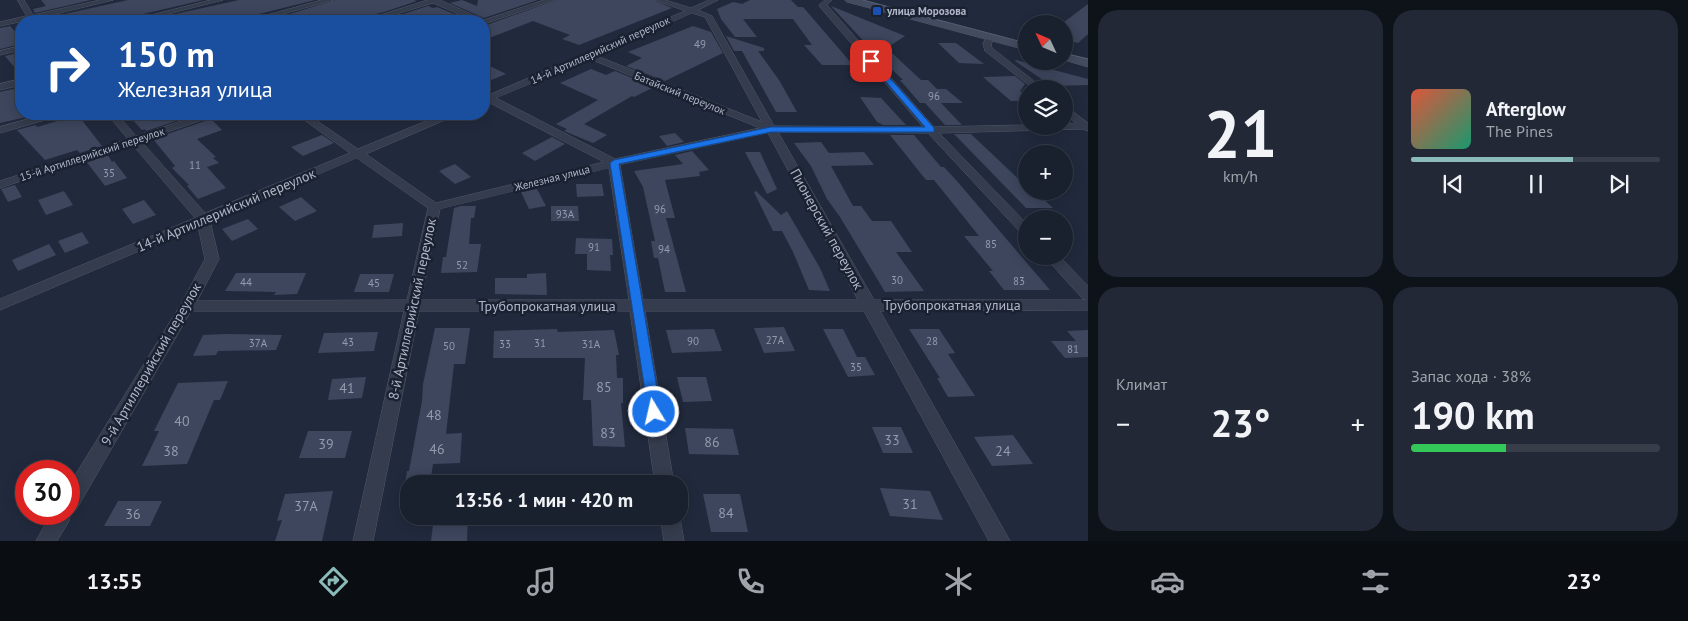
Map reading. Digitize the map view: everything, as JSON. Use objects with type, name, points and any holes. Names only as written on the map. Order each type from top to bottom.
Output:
[{"type":"main road","points":[[850,0],[1018,45]]},
{"type":"main road","points":[[1073,59],[1088,63]]},
{"type":"street","points":[[20,0],[29,15]]},
{"type":"street","points":[[48,15],[110,0]]},
{"type":"street","points":[[157,15],[220,0]]},
{"type":"street","points":[[273,15],[330,0]]},
{"type":"street","points":[[385,15],[434,0],[467,15]]},
{"type":"street","points":[[490,19],[552,0]]},
{"type":"street","name":"Пионерский переулок","points":[[658,0],[708,16],[1000,541]]},
{"type":"street","name":"14-й Артиллерийский переулок","points":[[490,97],[590,56],[715,0]]},
{"type":"street","points":[[829,0],[822,6],[932,130],[1018,221]]},
{"type":"street","points":[[0,24],[15,22]]},
{"type":"street","points":[[991,38],[986,44],[988,49],[1028,80]]},
{"type":"street","points":[[0,53],[15,49]]},
{"type":"street","name":"Батайский переулок","points":[[590,56],[771,129]]},
{"type":"street","points":[[0,87],[15,83]]},
{"type":"street","points":[[490,101],[614,163],[664,475]]},
{"type":"street","points":[[1073,115],[1087,127]]},
{"type":"street","points":[[0,130],[35,120]]},
{"type":"street","points":[[117,120],[203,219]]},
{"type":"street","name":"15-й Артиллерийский переулок","points":[[0,184],[193,120]]},
{"type":"street","name":"8-й Артиллерийский переулок","points":[[309,120],[434,207],[363,541]]},
{"type":"street","name":"14-й Артиллерийский переулок","points":[[0,305],[437,120]]},
{"type":"street","name":"Железная улица","points":[[434,207],[614,163],[771,129],[932,130],[1087,127]]},
{"type":"street","name":"9-й Артиллерийский переулок","points":[[80,485],[187,306],[212,259],[203,219]]},
{"type":"street","points":[[1060,265],[1088,295]]},
{"type":"street","name":"Трубопрокатная улица","points":[[187,306],[1088,305]]},
{"type":"street","points":[[46,541],[55,525]]},
{"type":"street","points":[[671,525],[674,541]]},
{"type":"building","points":[[41,0],[91,0],[35,13],[33,9],[46,6]]},
{"type":"building","points":[[128,0],[203,0],[139,15],[60,15]]},
{"type":"building","points":[[239,0],[315,0],[255,15],[171,15]]},
{"type":"building","points":[[335,0],[417,1],[371,15],[286,15]]},
{"type":"building","points":[[462,0],[477,6],[478,0],[538,0],[490,16],[477,15],[450,3]]},
{"type":"building","points":[[556,0],[653,0],[672,8],[579,45],[562,39],[570,35],[533,21],[490,38],[490,24]]},
{"type":"building","points":[[750,0],[791,0],[798,7],[803,7],[853,65],[822,65],[804,45],[812,45],[793,19],[743,19],[757,37],[735,37],[721,19],[717,9],[733,2],[742,4]]},
{"type":"building","points":[[1088,4],[1088,34],[1078,43],[1073,42],[1073,15]]},
{"type":"building","points":[[428,6],[437,7],[456,15],[400,15]]},
{"type":"building","points":[[831,6],[905,36],[885,49],[871,49]]},
{"type":"building","points":[[10,26],[15,31],[15,45],[0,49],[0,28]]},
{"type":"building","points":[[693,26],[711,32],[723,53],[665,81],[626,66],[642,58],[628,52]]},
{"type":"building","points":[[726,36],[764,48],[764,51],[758,51],[779,80],[797,112],[776,112],[742,51],[734,51]]},
{"type":"building","points":[[938,43],[956,43],[984,64],[959,63]]},
{"type":"building","points":[[892,53],[921,80],[928,80],[937,89],[946,89],[963,103],[941,103],[962,125],[945,125],[925,103],[920,103],[900,80],[903,80],[884,62]]},
{"type":"building","points":[[15,54],[15,68],[5,56]]},
{"type":"building","points":[[490,66],[506,74],[490,81]]},
{"type":"building","points":[[591,69],[606,75],[615,71],[654,87],[634,97],[632,96],[584,124],[607,135],[593,143],[564,131],[567,129],[556,124],[598,100],[560,83]]},
{"type":"building","points":[[1028,70],[1054,70],[1088,79],[1088,85],[1073,85],[1073,80],[1043,80]]},
{"type":"building","points":[[1015,76],[1020,80],[1018,80],[1018,101],[1011,101],[983,77]]},
{"type":"building","points":[[13,89],[15,92],[15,120],[0,123],[0,92]]},
{"type":"building","points":[[860,97],[881,98],[906,125],[883,125],[877,122]]},
{"type":"building","points":[[61,120],[82,120],[102,146],[80,153],[77,150],[45,160],[17,130],[36,125],[37,127]]},
{"type":"building","points":[[133,120],[179,120],[146,131],[145,129],[142,130]]},
{"type":"building","points":[[212,120],[222,130],[197,139],[216,157],[213,158],[219,163],[207,167],[226,188],[198,199],[187,186],[189,185],[172,168],[175,166],[153,139]]},
{"type":"building","points":[[675,133],[684,142],[667,146],[659,136]]},
{"type":"building","points":[[954,134],[971,134],[1018,178],[1018,200]]},
{"type":"building","points":[[322,135],[334,143],[303,156],[291,147]]},
{"type":"building","points":[[890,135],[914,135],[941,167],[944,167],[956,180],[1018,253],[1018,265],[1029,265],[1050,290],[1004,290],[989,271],[993,271],[964,236],[979,236],[934,180],[926,180]]},
{"type":"building","points":[[552,137],[565,144],[535,161],[522,153]]},
{"type":"building","points":[[821,142],[829,153],[864,152],[874,165],[831,166],[853,206],[861,206],[872,221],[891,221],[912,252],[896,252],[924,291],[885,292],[840,217],[827,199],[811,166],[794,143]]},
{"type":"building","points":[[692,151],[709,170],[699,172],[700,176],[665,180],[675,218],[666,218],[686,292],[665,292],[658,258],[654,258],[651,241],[655,241],[643,187],[634,171],[683,164],[675,155]]},
{"type":"building","points":[[745,152],[760,152],[777,189],[767,194]]},
{"type":"building","points":[[107,154],[127,178],[105,186],[86,161]]},
{"type":"building","points":[[455,164],[471,177],[455,184],[439,171]]},
{"type":"building","points":[[576,184],[602,184],[604,196],[577,197]]},
{"type":"building","points":[[15,185],[22,197],[8,202],[1,189]]},
{"type":"building","points":[[537,189],[546,206],[529,209],[521,192]]},
{"type":"building","points":[[64,191],[73,205],[46,215],[38,200]]},
{"type":"building","points":[[756,191],[781,215],[787,211],[820,268],[830,291],[809,290],[782,231],[773,231],[754,192]]},
{"type":"building","points":[[301,197],[317,211],[295,221],[279,207]]},
{"type":"building","points":[[144,200],[156,215],[133,224],[122,209]]},
{"type":"building","points":[[1018,200],[1044,200],[1053,208],[1026,208]]},
{"type":"building","points":[[476,206],[474,218],[471,218],[469,244],[481,244],[477,272],[441,273],[443,257],[446,257],[454,208]]},
{"type":"building","points":[[551,206],[578,206],[579,221],[551,221]]},
{"type":"building","points":[[248,219],[258,229],[232,241],[222,229]]},
{"type":"building","points":[[403,223],[402,236],[372,238],[374,225]]},
{"type":"building","points":[[82,232],[89,243],[65,253],[58,241]]},
{"type":"building","points":[[576,238],[612,239],[611,271],[587,270],[587,254],[575,254]]},
{"type":"building","points":[[49,244],[56,255],[18,271],[12,260]]},
{"type":"building","points":[[236,273],[306,273],[297,294],[274,295],[276,292],[225,291]]},
{"type":"building","points":[[546,273],[547,295],[495,294],[495,278],[527,278],[527,274]]},
{"type":"building","points":[[360,274],[394,274],[389,292],[354,292]]},
{"type":"building","points":[[784,327],[795,351],[764,353],[754,328]]},
{"type":"building","points":[[435,328],[470,328],[465,364],[454,364],[446,434],[462,433],[460,463],[433,464],[431,475],[406,475],[407,471],[409,471],[422,401],[423,384]]},
{"type":"building","points":[[557,329],[558,332],[614,330],[619,355],[616,355],[617,378],[623,378],[623,403],[621,403],[625,447],[593,446],[591,400],[583,400],[585,358],[493,358],[494,331]]},
{"type":"building","points":[[714,329],[722,351],[672,353],[666,330]]},
{"type":"building","points":[[823,329],[843,329],[857,357],[865,357],[875,375],[848,377]]},
{"type":"building","points":[[909,329],[939,329],[955,353],[948,354],[975,396],[948,397],[937,378],[940,378]]},
{"type":"building","points":[[1088,330],[1088,357],[1065,358],[1051,341],[1076,341],[1067,331]]},
{"type":"building","points":[[378,332],[374,351],[318,353],[324,333]]},
{"type":"building","points":[[203,335],[282,335],[276,350],[218,351],[216,355],[193,356]]},
{"type":"building","points":[[366,377],[362,398],[328,400],[332,379]]},
{"type":"building","points":[[677,377],[706,377],[712,401],[683,402]]},
{"type":"building","points":[[228,381],[220,400],[214,400],[187,464],[142,466],[159,431],[154,431],[178,383]]},
{"type":"building","points":[[872,427],[901,427],[913,453],[883,453]]},
{"type":"building","points":[[685,428],[733,429],[739,455],[689,454]]},
{"type":"building","points":[[308,431],[352,431],[345,458],[299,458]]},
{"type":"building","points":[[1013,435],[1033,464],[992,466],[974,437]]},
{"type":"building","points":[[880,488],[930,491],[943,520],[890,516]]},
{"type":"building","points":[[333,491],[322,541],[275,541],[282,520],[277,521],[285,494]]},
{"type":"building","points":[[703,494],[740,494],[748,532],[711,532]]},
{"type":"building","points":[[118,501],[162,501],[150,526],[104,526]]},
{"type":"building","points":[[433,525],[468,525],[467,541],[431,541]]},
{"type":"tram line","points":[[863,0],[1018,41]]},
{"type":"tram line","points":[[1073,55],[1088,59]]},
{"type":"place","name":"улица Морозова","points":[[877,11]]},
{"type":"route","points":[[654,412],[614,163],[771,129],[932,130],[871,61]]}]
